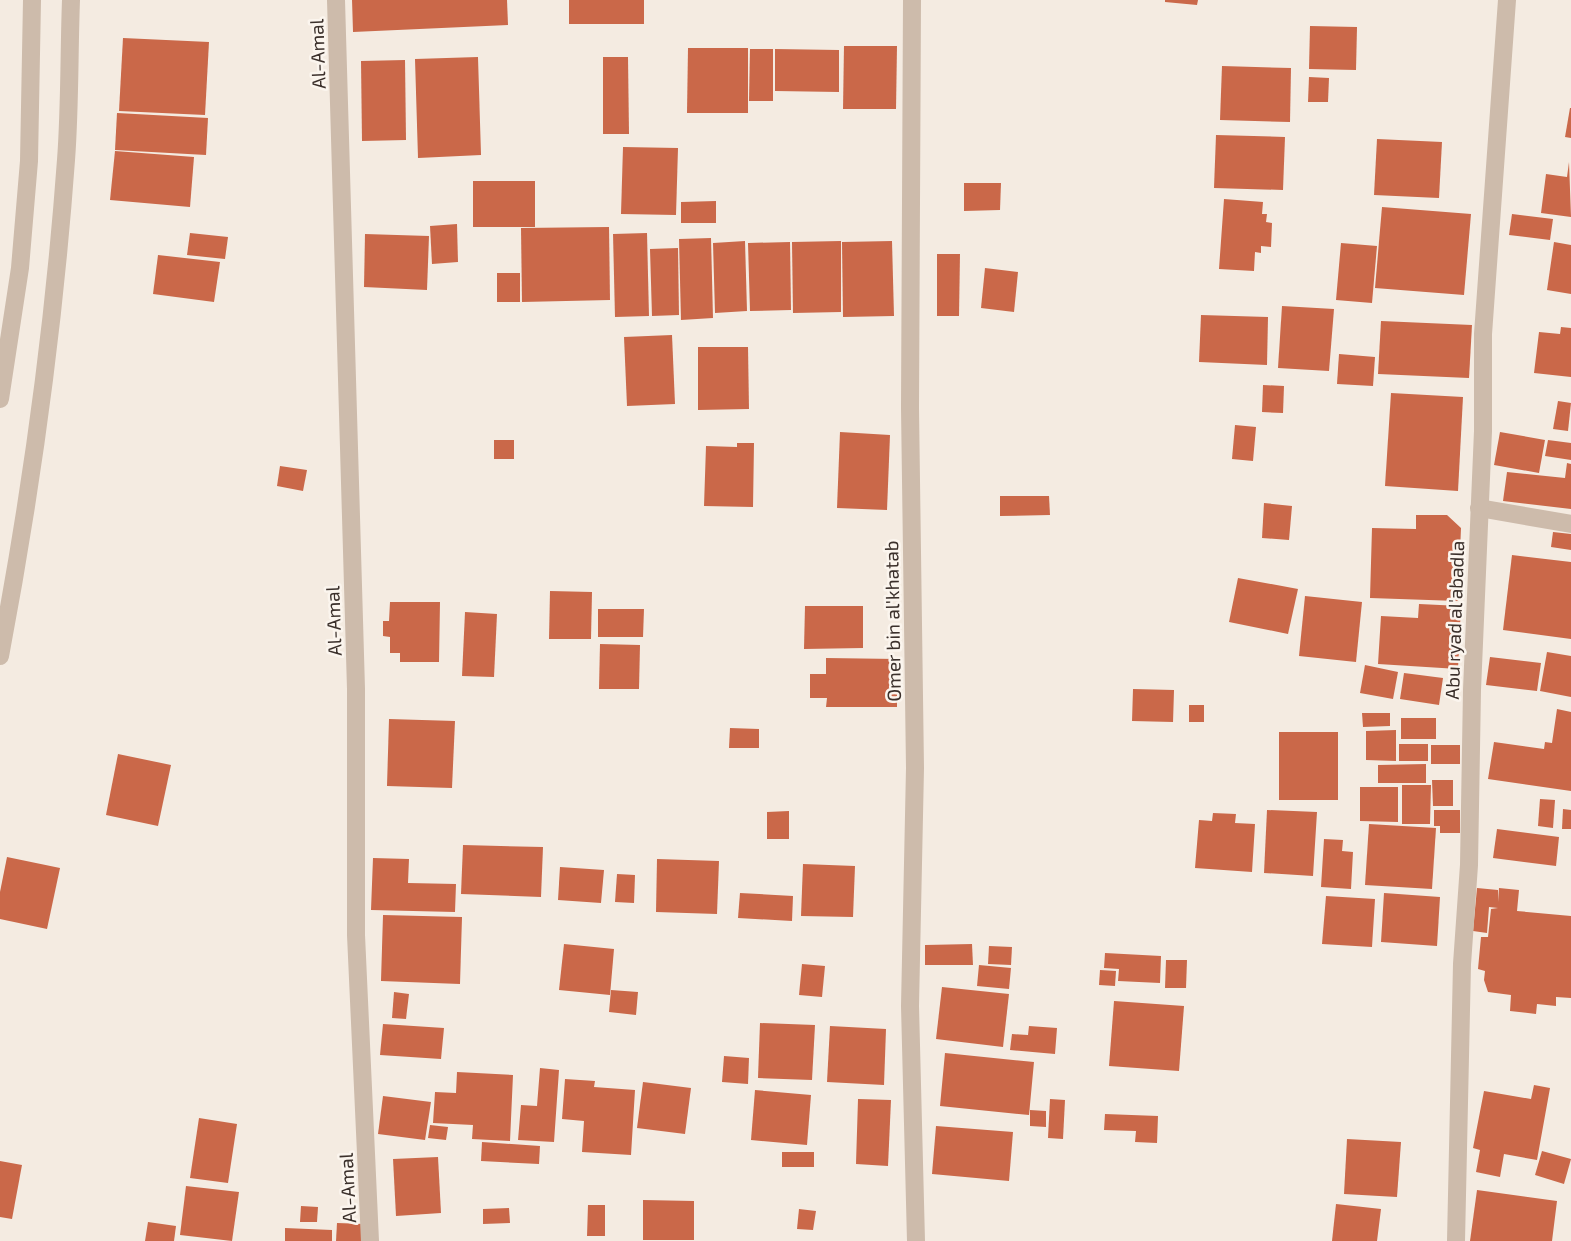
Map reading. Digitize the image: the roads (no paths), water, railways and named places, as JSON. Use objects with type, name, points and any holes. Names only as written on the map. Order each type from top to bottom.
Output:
[{"type":"street","points":[[0,399],[20,268],[29,161],[32,0]]},
{"type":"street","points":[[0,656],[40,410],[56,285],[66,157],[71,0]]},
{"type":"street","name":"Al-Amal","points":[[336,0],[356,689],[356,935],[370,1241]]},
{"type":"street","name":"Omer bin al'khatab","points":[[912,0],[910,408],[915,768],[910,1006],[916,1241]]},
{"type":"street","name":"Abu ryad al'abadla","points":[[1456,1241],[1462,964],[1469,864],[1483,334],[1507,0]]},
{"type":"street","points":[[1479,508],[1571,524]]}]
